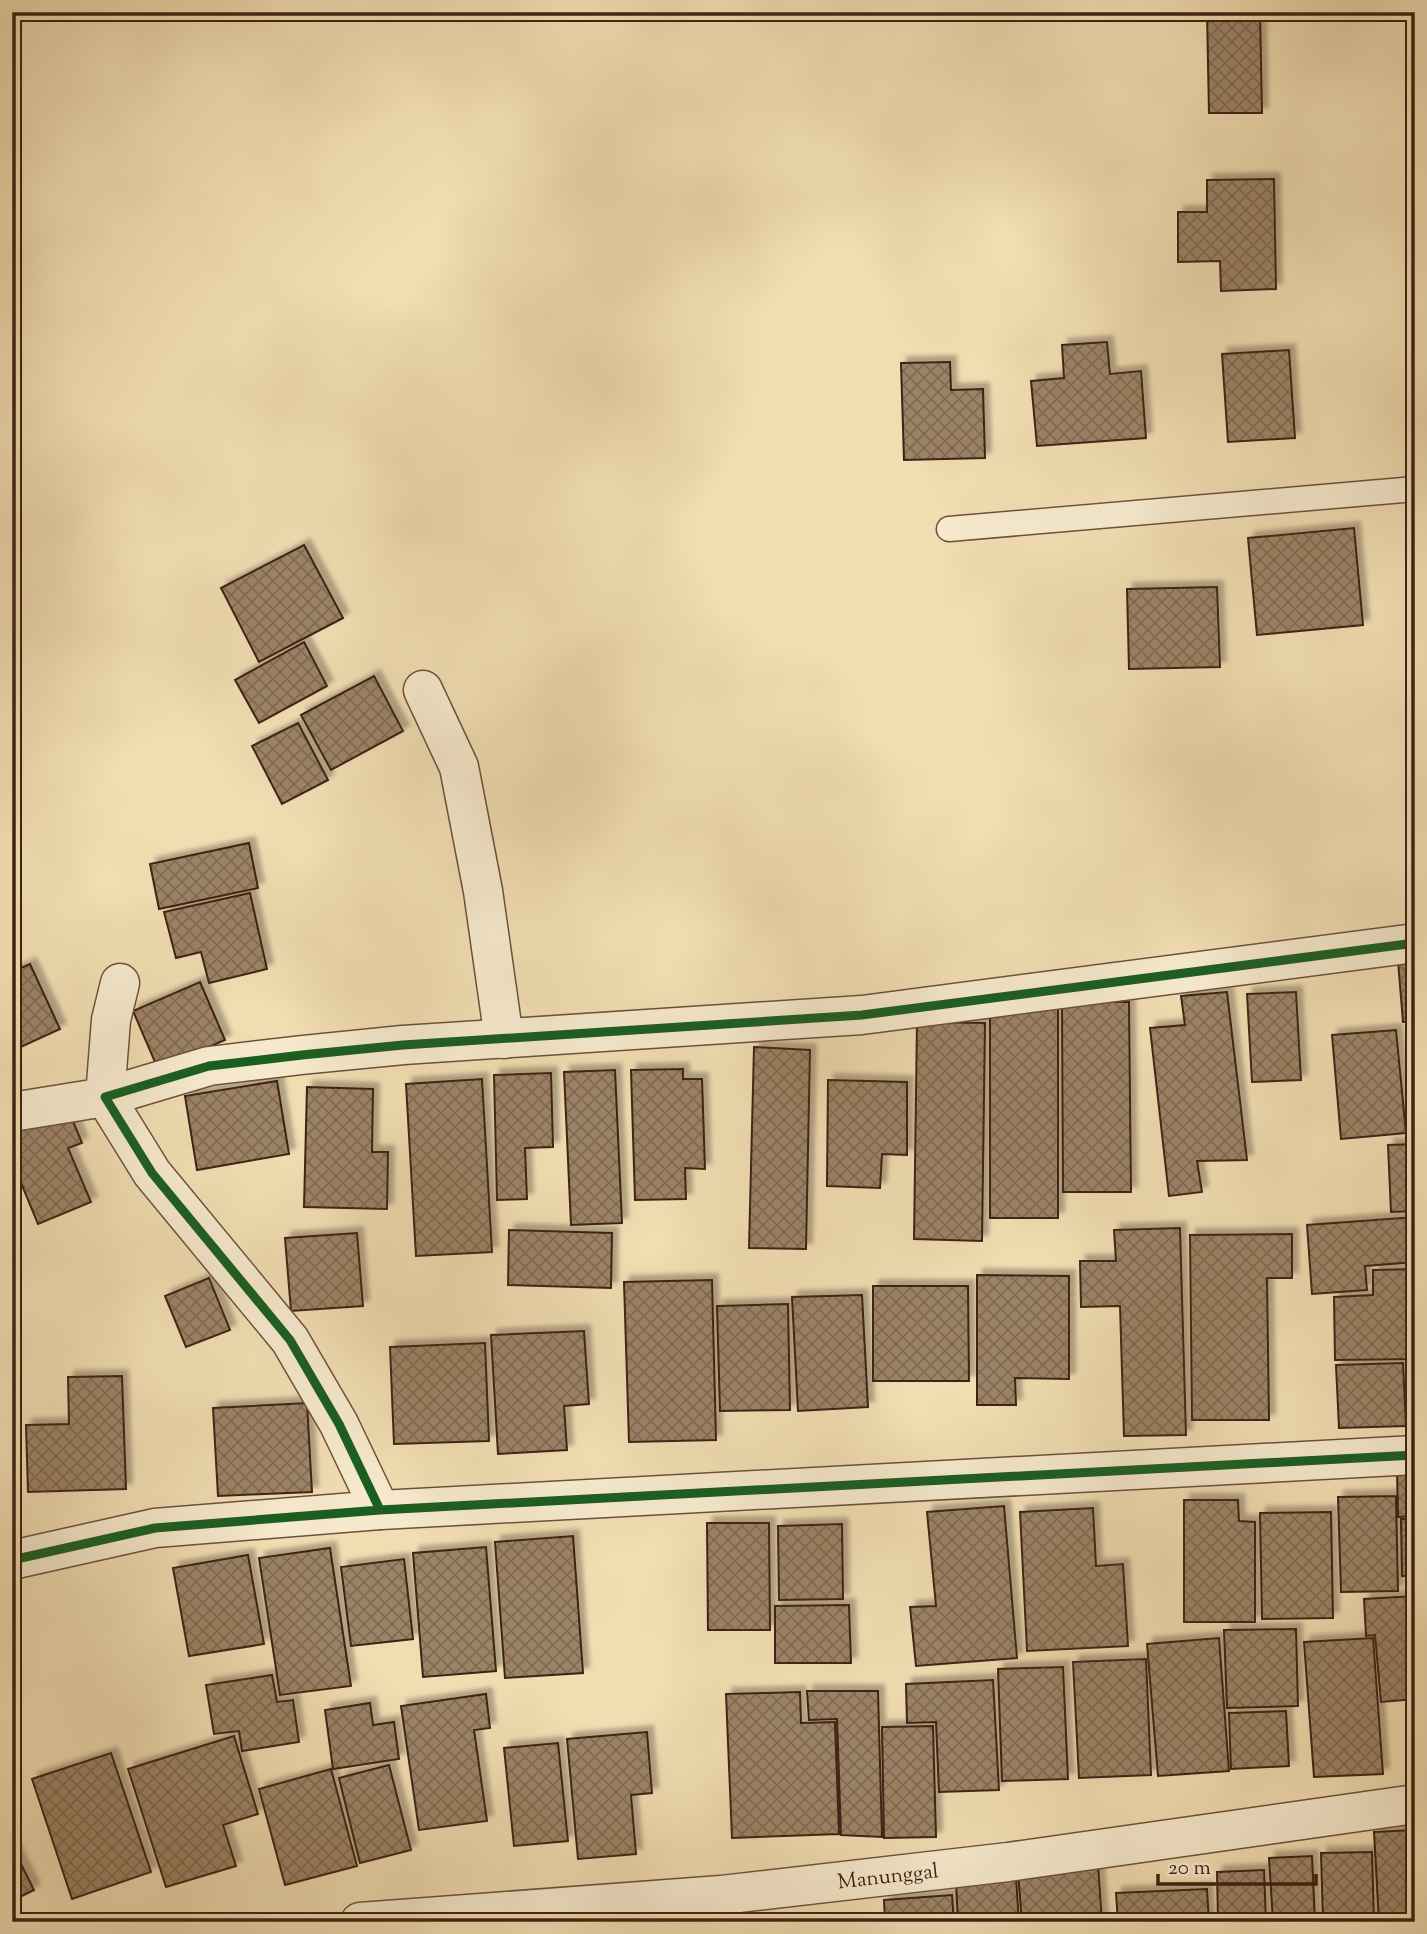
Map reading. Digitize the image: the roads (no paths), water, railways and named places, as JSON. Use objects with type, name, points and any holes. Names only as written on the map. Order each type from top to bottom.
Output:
[{"type":"street","points":[[422,690],[459,767],[483,891],[504,1039]]},
{"type":"street","points":[[12,1112],[105,1097],[209,1066],[377,1047],[862,1015],[1415,943]]},
{"type":"street","points":[[120,983],[111,1020],[105,1097],[152,1173],[290,1340],[338,1424],[380,1510]]},
{"type":"street","points":[[12,1560],[155,1528],[380,1510],[1415,1455]]},
{"type":"street","name":"Manunggal","points":[[360,1922],[721,1895],[1021,1860],[1415,1804]]},
{"type":"lane","points":[[949,529],[1415,489]]}]
